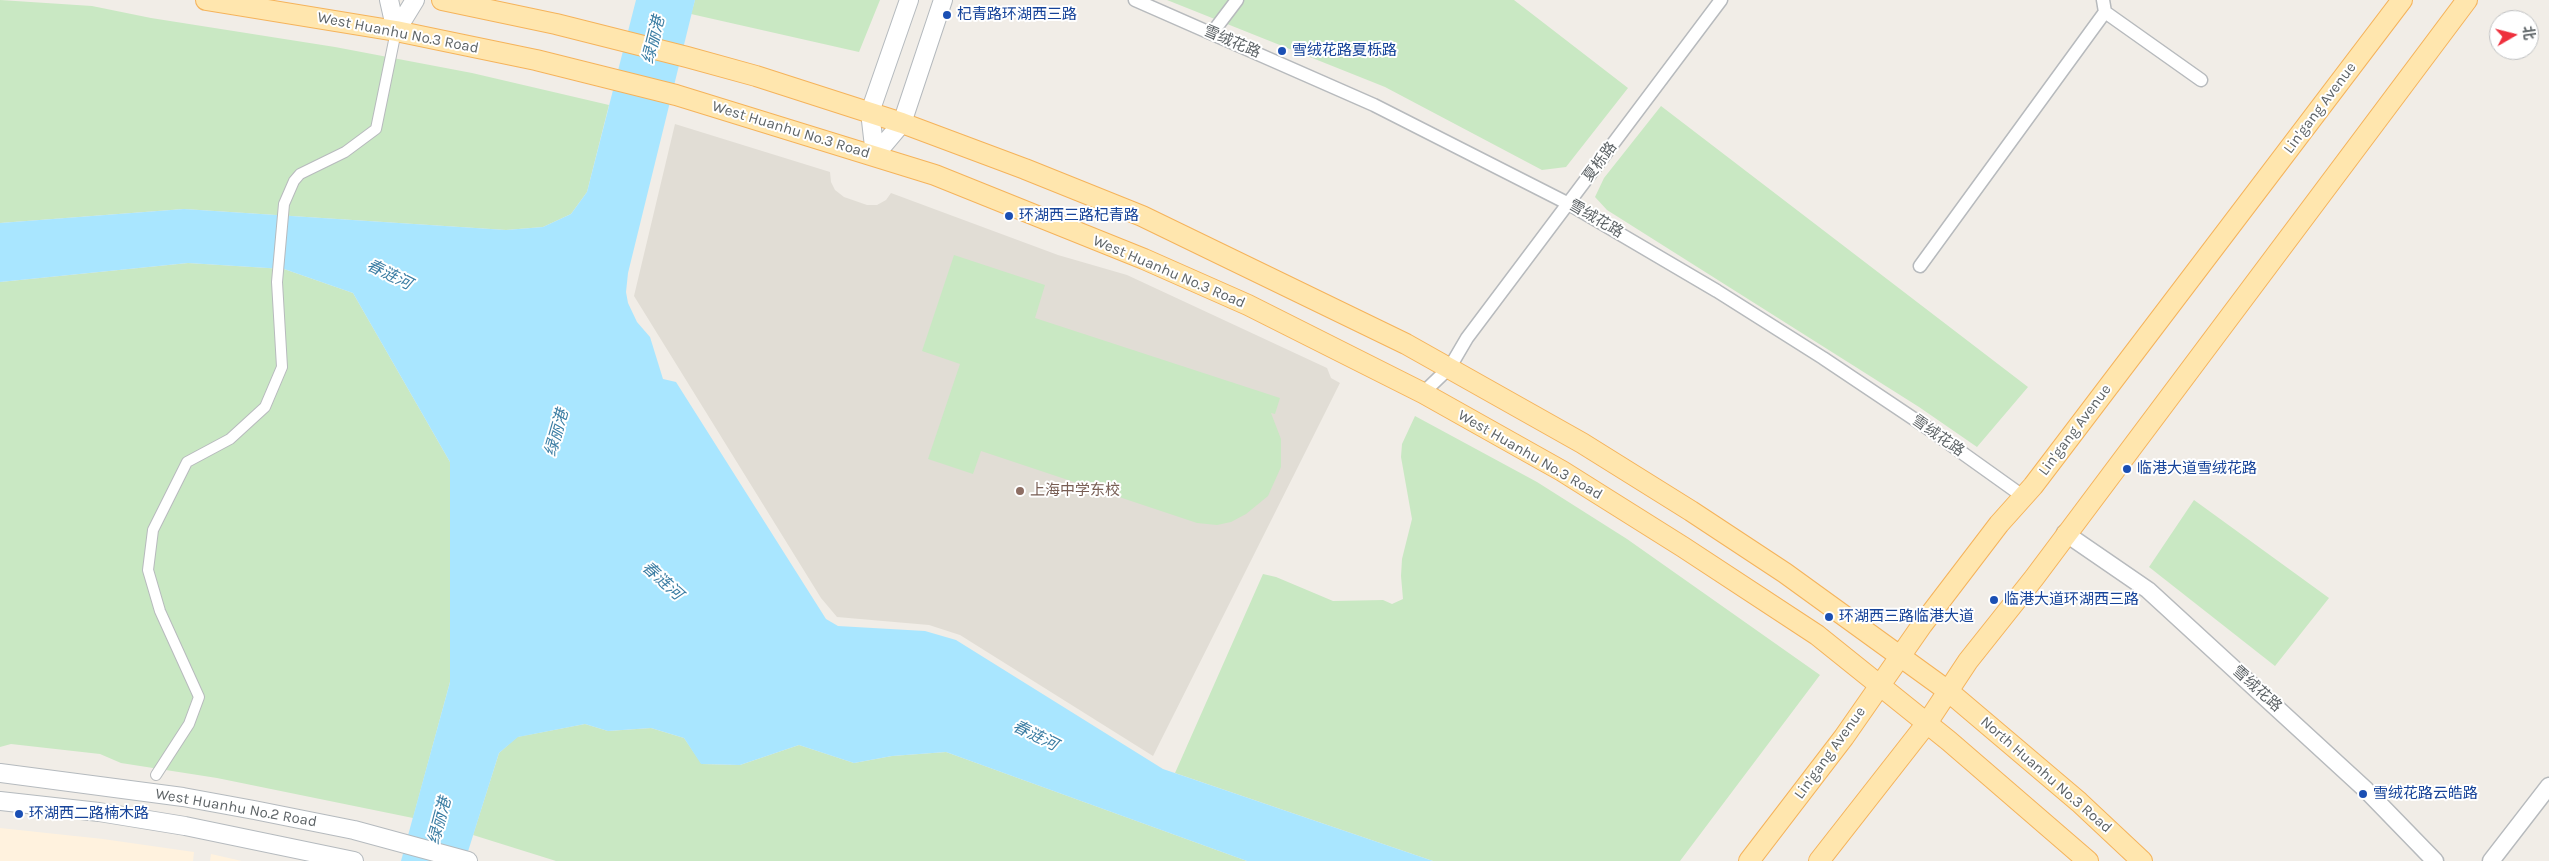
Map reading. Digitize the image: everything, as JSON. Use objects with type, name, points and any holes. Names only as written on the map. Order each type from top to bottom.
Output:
[{"type":"main road","name":"West Huanhu No.3 Road","points":[[206,0],[396,31],[608,77],[676,95],[935,175],[1144,259],[1248,305],[1423,392],[1562,471],[1817,635],[1926,723]]},
{"type":"main road","points":[[389,0],[396,31]]},
{"type":"main road","points":[[396,31],[415,0]]},
{"type":"main road","points":[[442,0],[617,39],[687,57],[870,112],[1026,169],[1142,216],[1450,367],[1582,443],[1691,510],[1786,573],[1948,691]]},
{"type":"main road","points":[[875,155],[870,112],[909,0]]},
{"type":"main road","points":[[875,155],[902,123],[943,0]]},
{"type":"main road","name":"Lin'gang Avenue","points":[[1749,861],[1844,737],[1901,655],[1999,524],[2024,497],[2402,0]]},
{"type":"main road","points":[[1819,861],[1926,723],[2065,533],[2467,0]]},
{"type":"main road","name":"North Huanhu No.3 Road","points":[[1948,691],[2079,802],[2142,861]]},
{"type":"main road","points":[[1926,723],[2088,861]]},
{"type":"main road","name":"West Huanhu No.2 Road","points":[[0,773],[183,797],[354,830],[468,861]]},
{"type":"main road","name":"West Huanhu No.2 Road","points":[[0,801],[99,812],[185,826],[354,861]]},
{"type":"street","name":"雪绒花路","points":[[1135,0],[1374,104],[1569,204],[1717,291],[1823,358],[1926,427],[2024,497]]},
{"type":"street","points":[[1212,34],[1237,0]]},
{"type":"street","name":"夏栎路","points":[[1423,392],[1450,367],[1467,338],[1721,0]]},
{"type":"street","points":[[1920,266],[2104,6],[2200,80]]},
{"type":"street","points":[[156,775],[190,724],[199,697],[160,611],[148,570],[153,530],[186,462],[230,438],[265,407],[282,367],[277,282],[284,204],[294,181],[300,174],[345,152],[376,128],[396,31]]},
{"type":"street","name":"雪绒花路","points":[[2065,533],[2148,590],[2366,790],[2435,861]]},
{"type":"street","points":[[2492,861],[2549,786]]},
{"type":"shaded area","name":"上海中学东校","points":[[675,124],[830,172],[831,182],[835,190],[844,197],[867,205],[877,205],[886,200],[891,193],[1058,255],[1127,275],[1327,368],[1331,378],[1340,383],[1153,756],[960,635],[929,625],[837,617],[821,598],[634,296]]},
{"type":"shaded area","points":[[0,828],[103,839],[194,852],[193,861],[0,861]]},
{"type":"shaded area","points":[[211,854],[242,861],[210,861]]},
{"type":"green space","points":[[0,0],[92,6],[151,18],[335,47],[472,73],[609,105],[587,192],[571,214],[543,227],[506,230],[184,209],[0,223]]},
{"type":"green space","points":[[695,0],[880,0],[859,52],[691,14]]},
{"type":"green space","points":[[1167,0],[1514,0],[1628,88],[1566,167],[1542,170],[1385,87]]},
{"type":"green space","points":[[1661,106],[2028,387],[1977,447],[1919,407],[1607,210],[1595,197],[1604,178]]},
{"type":"green space","points":[[954,255],[1045,285],[1035,318],[1280,398],[1275,414],[1271,413],[1281,439],[1281,467],[1268,496],[1246,514],[1231,522],[1217,525],[1197,523],[981,451],[973,474],[928,459],[960,364],[922,351]]},
{"type":"green space","points":[[188,263],[284,269],[353,293],[450,462],[450,682],[413,818],[217,778],[121,763],[100,754],[11,744],[0,747],[0,282]]},
{"type":"green space","points":[[1415,416],[1537,482],[1627,539],[1820,675],[1680,861],[1433,861],[1175,773],[1263,574],[1276,577],[1333,601],[1383,600],[1392,604],[1403,599],[1402,559],[1412,519],[1401,457],[1402,444]]},
{"type":"green space","points":[[2194,500],[2329,598],[2275,666],[2149,567]]},
{"type":"green space","points":[[585,724],[608,731],[651,728],[684,738],[702,764],[740,765],[799,745],[854,763],[892,756],[946,752],[1247,861],[556,861],[473,835],[499,753],[517,737]]},
{"type":"water","points":[[636,0],[695,0],[628,273],[626,292],[628,303],[637,322],[650,337],[663,379],[676,382],[826,619],[838,626],[925,631],[956,640],[1163,769],[1433,861],[1247,861],[946,752],[892,756],[854,763],[799,745],[740,765],[701,764],[684,738],[651,728],[608,731],[585,724],[518,737],[499,753],[465,861],[401,861],[450,682],[450,462],[353,293],[284,269],[188,263],[0,282],[0,223],[184,209],[506,230],[543,227],[571,214],[587,192]]},
{"type":"place","name":"杞青路环湖西三路","points":[[947,15]]},
{"type":"place","name":"雪绒花路夏栎路","points":[[1282,51]]},
{"type":"place","name":"环湖西三路杞青路","points":[[1009,216]]},
{"type":"place","name":"临港大道雪绒花路","points":[[2127,469]]},
{"type":"place","name":"上海中学东校","points":[[1020,491]]},
{"type":"place","name":"临港大道环湖西三路","points":[[1994,600]]},
{"type":"place","name":"环湖西三路临港大道","points":[[1829,617]]},
{"type":"place","name":"雪绒花路云皓路","points":[[2363,794]]},
{"type":"place","name":"环湖西二路楠木路","points":[[19,814]]},
{"type":"water label","name":"绿丽港","points":[[654,40]]},
{"type":"water label","name":"春涟河","points":[[389,275]]},
{"type":"water label","name":"绿丽港","points":[[557,433]]},
{"type":"water label","name":"春涟河","points":[[662,581]]},
{"type":"water label","name":"春涟河","points":[[1035,736]]},
{"type":"water label","name":"绿丽港","points":[[440,821]]}]
